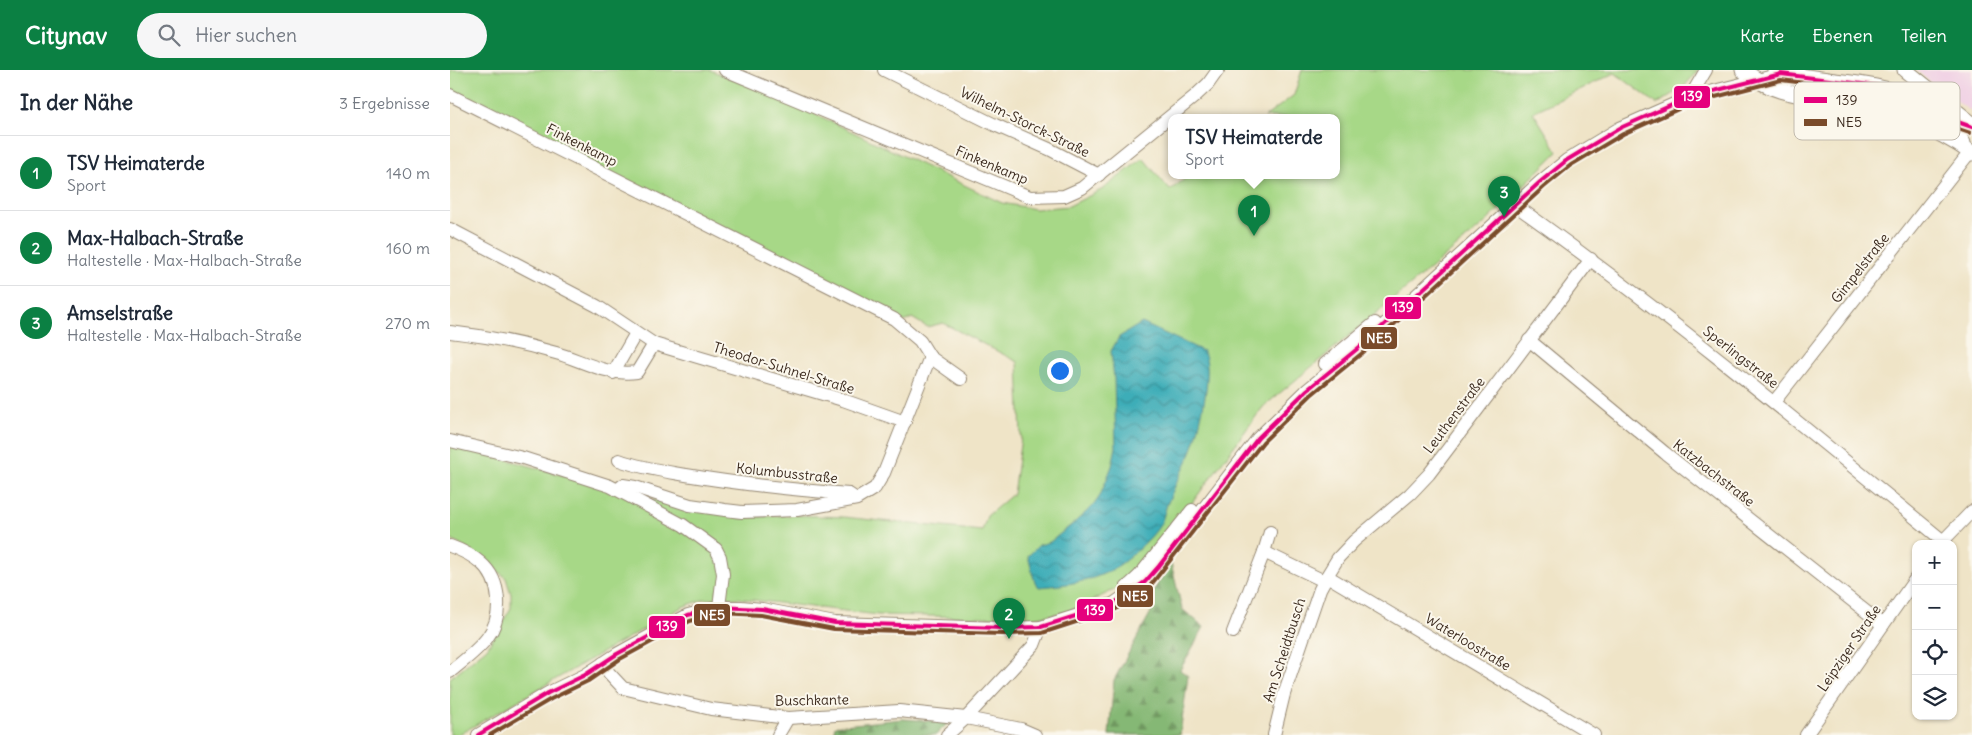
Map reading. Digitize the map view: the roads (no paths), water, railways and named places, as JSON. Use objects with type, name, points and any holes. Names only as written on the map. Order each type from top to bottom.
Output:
[{"type":"street","name":"Finkenkamp","points":[[725,70],[752,75],[1030,197],[1064,196],[1082,188],[1168,119]]},
{"type":"street","name":"Wilhelm-Storck-Straße","points":[[884,70],[995,125],[1049,149],[1099,176]]},
{"type":"street","name":"Finkenkamp","points":[[1174,114],[1208,84],[1218,70]]},
{"type":"street","points":[[1690,97],[1706,70]]},
{"type":"street","points":[[1743,70],[1779,90],[1794,94]]},
{"type":"street","points":[[1905,70],[1920,82]]},
{"type":"street","points":[[478,735],[548,693],[585,675],[688,615],[719,607],[762,609],[835,623],[1002,628],[1041,627],[1114,604],[1145,582],[1159,566],[1258,438],[1307,390],[1362,345],[1567,160],[1620,128],[1690,97],[1756,76],[1778,72],[1862,76],[1876,82]]},
{"type":"street","name":"Finkenkamp","points":[[450,95],[894,319],[920,341],[930,357],[962,379]]},
{"type":"street","points":[[1960,115],[1972,125]]},
{"type":"street","points":[[1960,121],[1972,125]]},
{"type":"street","points":[[1950,140],[1971,152]]},
{"type":"street","points":[[1960,140],[1971,152]]},
{"type":"street","name":"Gimpelstraße","points":[[1774,402],[1971,152]]},
{"type":"street","name":"Sperlingstraße","points":[[1515,205],[1591,259],[1774,402],[1939,540]]},
{"type":"street","name":"Theodor-Suhnel-Straße","points":[[450,229],[597,306],[654,344],[843,400],[905,422]]},
{"type":"street","name":"Leuthenstraße","points":[[1325,579],[1338,558],[1354,541],[1410,494],[1428,474],[1591,259]]},
{"type":"street","points":[[450,332],[519,343],[559,354],[613,373],[637,372],[654,344]]},
{"type":"street","points":[[613,373],[636,333]]},
{"type":"street","name":"Katzbachstraße","points":[[1529,340],[1665,453],[1883,625]]},
{"type":"street","points":[[857,499],[875,488],[884,473],[930,357]]},
{"type":"street","name":"Kolumbusstraße","points":[[450,441],[531,460],[613,488],[683,525],[716,549],[723,565],[719,607]]},
{"type":"street","name":"Kolumbusstraße","points":[[619,460],[640,467],[700,478],[849,494],[857,499]]},
{"type":"street","name":"Kolumbusstraße","points":[[613,488],[623,485],[635,487],[690,505],[742,512],[797,510],[857,499]]},
{"type":"street","points":[[1943,540],[1972,511]]},
{"type":"street","points":[[1233,632],[1270,532]]},
{"type":"street","points":[[450,546],[482,563],[492,579],[498,594],[498,610],[496,622],[489,636],[478,649],[450,672]]},
{"type":"street","name":"Waterloostraße","points":[[1264,552],[1325,579],[1594,735]]},
{"type":"street","name":"Am Scheidtbusch","points":[[1274,735],[1284,694],[1325,579]]},
{"type":"street","name":"Leipziger Straße","points":[[1806,735],[1912,584]]},
{"type":"street","points":[[947,735],[966,718],[1034,645],[1041,627]]},
{"type":"street","name":"Buschkante","points":[[603,663],[609,673],[623,688],[711,709],[788,718],[899,711],[966,718],[1021,729],[1035,735]]},
{"type":"street","points":[[778,735],[788,718]]},
{"type":"water","points":[[1142,323],[1203,351],[1206,359],[1207,381],[1195,441],[1160,525],[1137,551],[1113,569],[1093,578],[1061,585],[1039,587],[1035,583],[1028,556],[1039,545],[1050,542],[1093,506],[1100,496],[1112,466],[1116,447],[1114,379],[1111,351],[1119,337]]},
{"type":"place","name":"Amselstraße","points":[[1504,217]]},
{"type":"place","name":"TSV Heimaterde","points":[[1254,236]]},
{"type":"place","name":"Max-Halbach-Straße","points":[[1009,639]]}]
